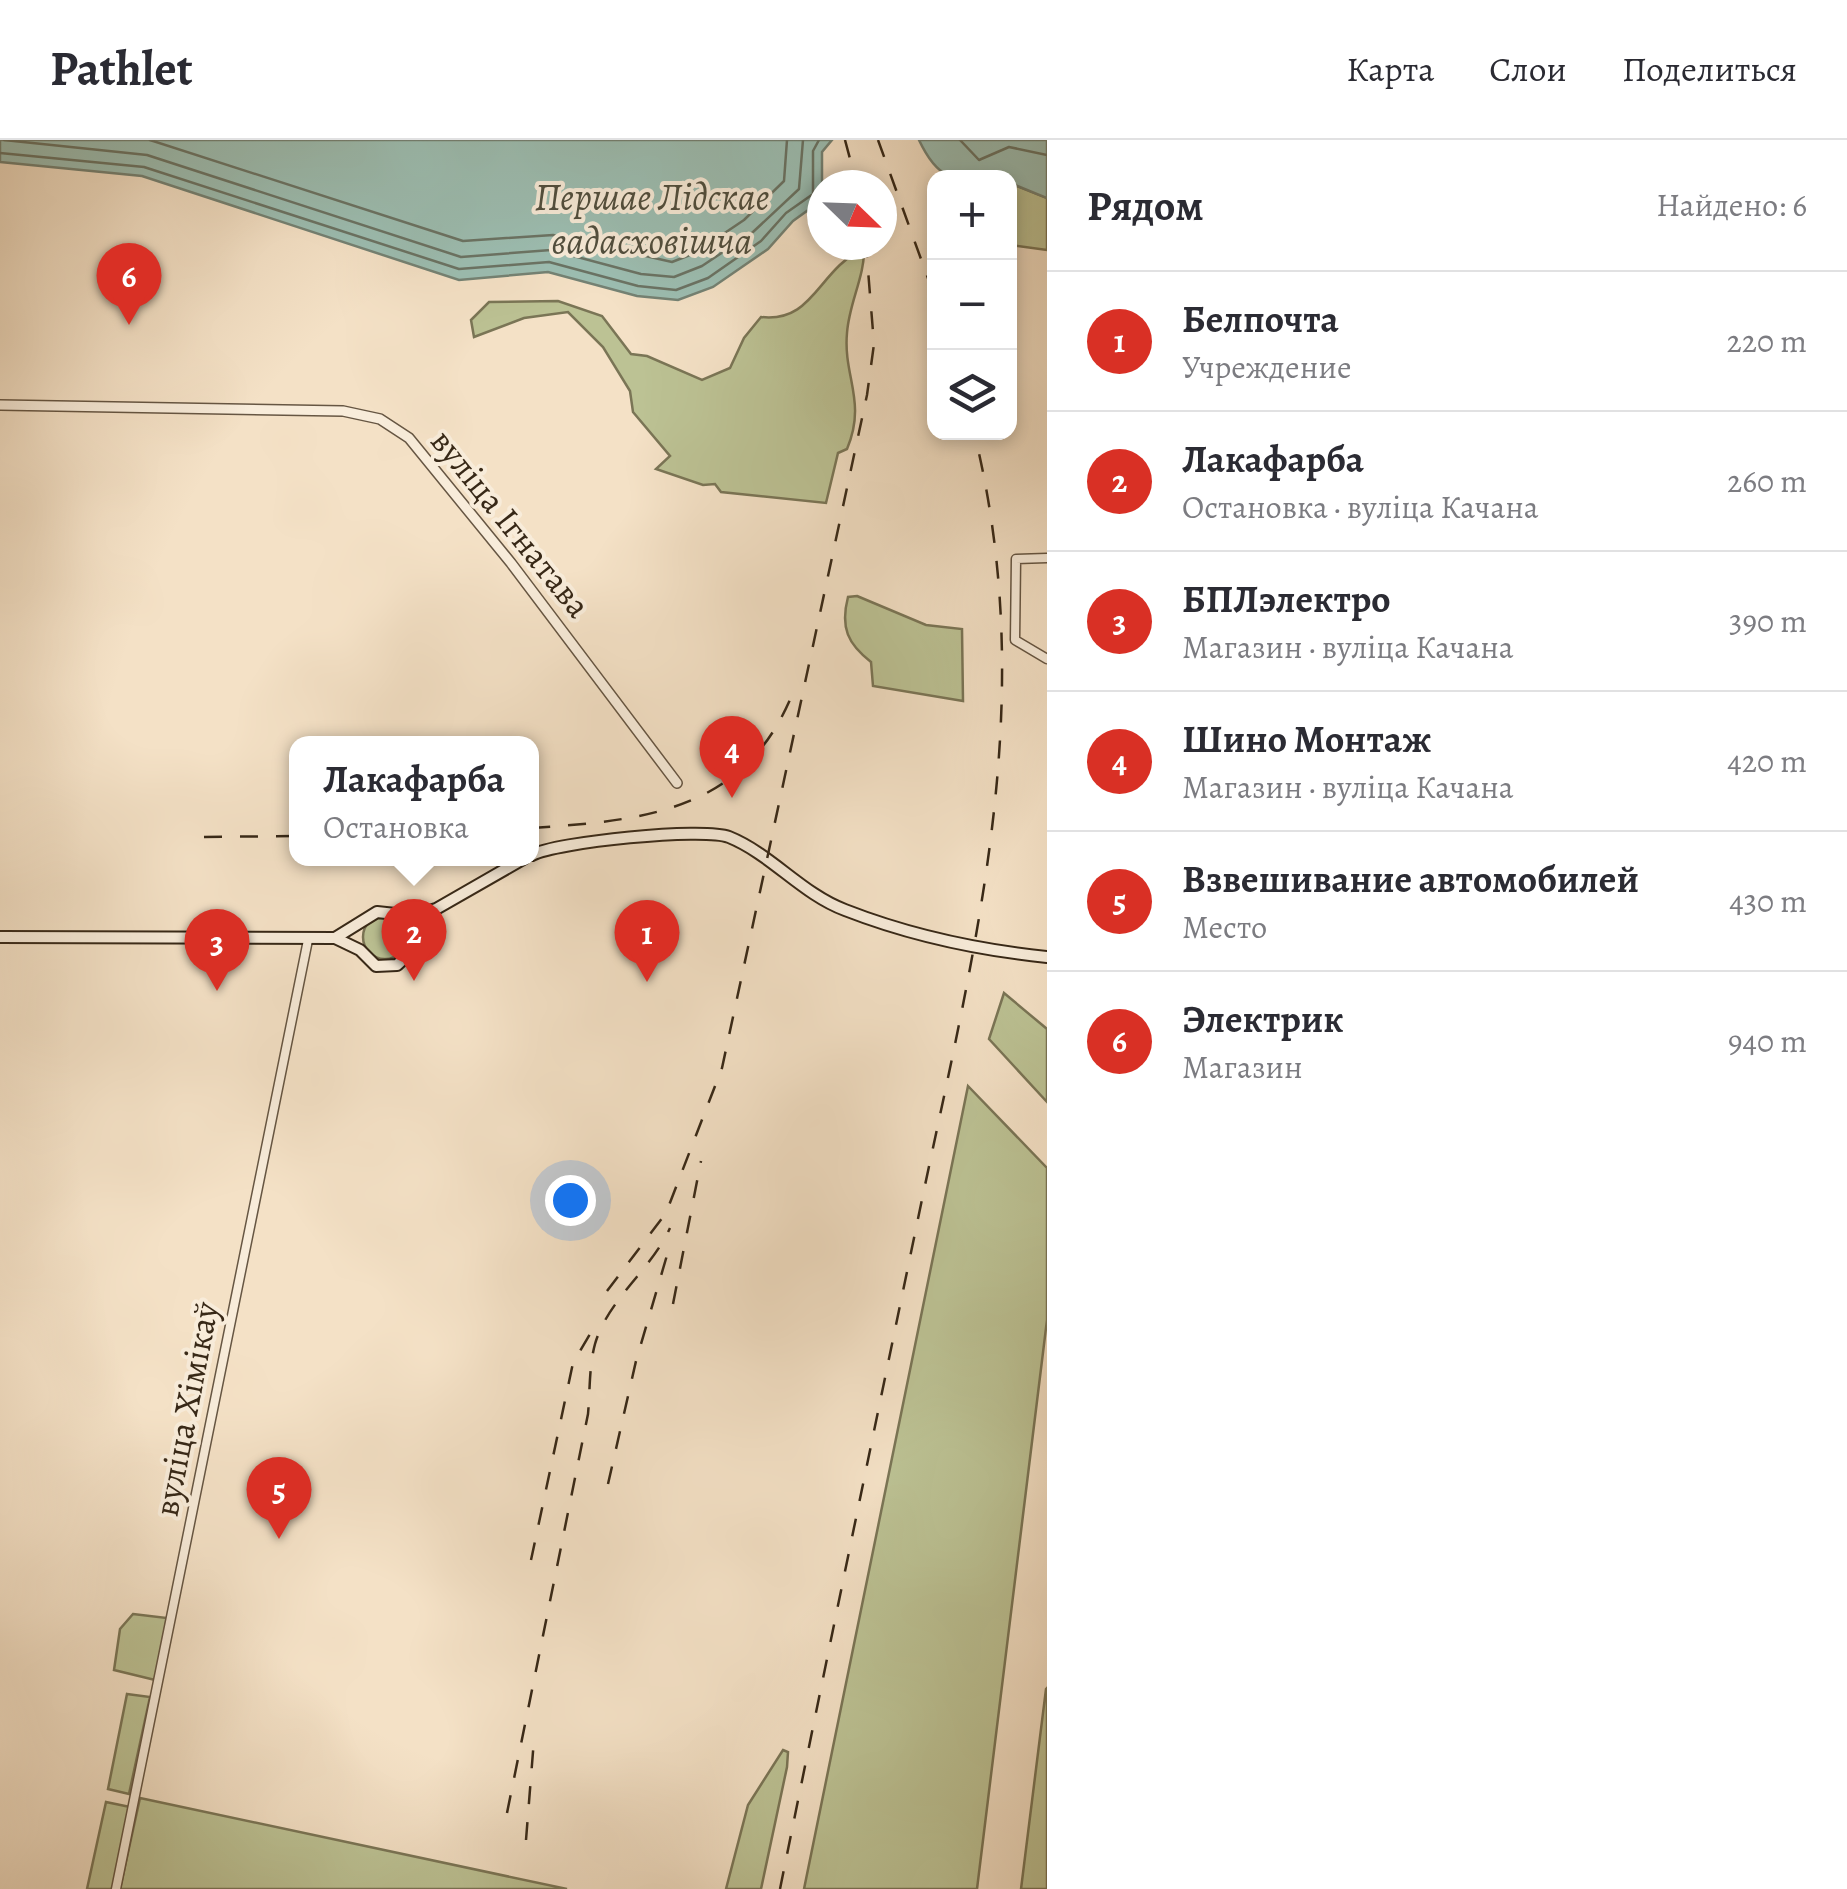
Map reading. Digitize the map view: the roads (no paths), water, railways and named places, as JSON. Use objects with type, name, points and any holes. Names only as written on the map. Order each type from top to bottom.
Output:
[{"type":"main road","points":[[539,853],[572,844],[714,834],[737,842],[827,902],[925,934],[1047,957]]},
{"type":"main road","points":[[0,937],[335,938],[377,912],[414,916],[436,909],[511,866]]},
{"type":"main road","points":[[335,938],[360,950],[376,966],[397,965],[412,952],[414,930],[436,909]]},
{"type":"main road","points":[[396,912],[414,930]]},
{"type":"main road","points":[[360,950],[362,924]]},
{"type":"street","name":"вуліца Ігнатава","points":[[0,405],[343,412],[393,425],[511,562],[677,783]]},
{"type":"street","points":[[1047,558],[1016,559],[1015,640],[1047,658]]},
{"type":"street","name":"вуліца Хімікаў","points":[[116,1889],[308,940]]},
{"type":"water","name":"Першае Лідскае вадасховішча","points":[[0,140],[832,140],[822,152],[822,170],[807,170],[807,211],[768,249],[713,287],[678,300],[637,296],[548,272],[459,280],[142,176],[0,162]]},
{"type":"water","points":[[919,140],[1047,140],[1047,198],[1017,186],[1017,170],[940,170]]},
{"type":"railway","points":[[845,140],[853,170]]},
{"type":"railway","points":[[878,140],[927,276]]},
{"type":"railway","points":[[607,1291],[666,1213],[722,1068],[867,395],[874,344],[867,260]]},
{"type":"railway","points":[[780,1889],[957,1036],[991,837],[1000,738],[1002,638],[994,536],[976,440]]},
{"type":"railway","points":[[539,828],[655,812],[690,801],[723,784],[751,759],[776,727],[796,685]]},
{"type":"railway","points":[[204,837],[289,836]]},
{"type":"railway","points":[[673,1304],[701,1161]]},
{"type":"railway","points":[[507,1813],[588,1414],[595,1344],[619,1299],[670,1228]]},
{"type":"railway","points":[[608,1484],[636,1361],[670,1245]]},
{"type":"railway","points":[[531,1560],[573,1363],[593,1329]]},
{"type":"railway","points":[[526,1840],[534,1739]]},
{"type":"place","name":"Электрик","points":[[129,325]]},
{"type":"place","name":"Шино Монтаж","points":[[732,798]]},
{"type":"place","name":"Лакафарба","points":[[414,981]]},
{"type":"place","name":"Белпочта","points":[[647,982]]},
{"type":"place","name":"БПЛэлектро","points":[[217,991]]},
{"type":"place","name":"Взвешивание автомобилей","points":[[279,1539]]}]
